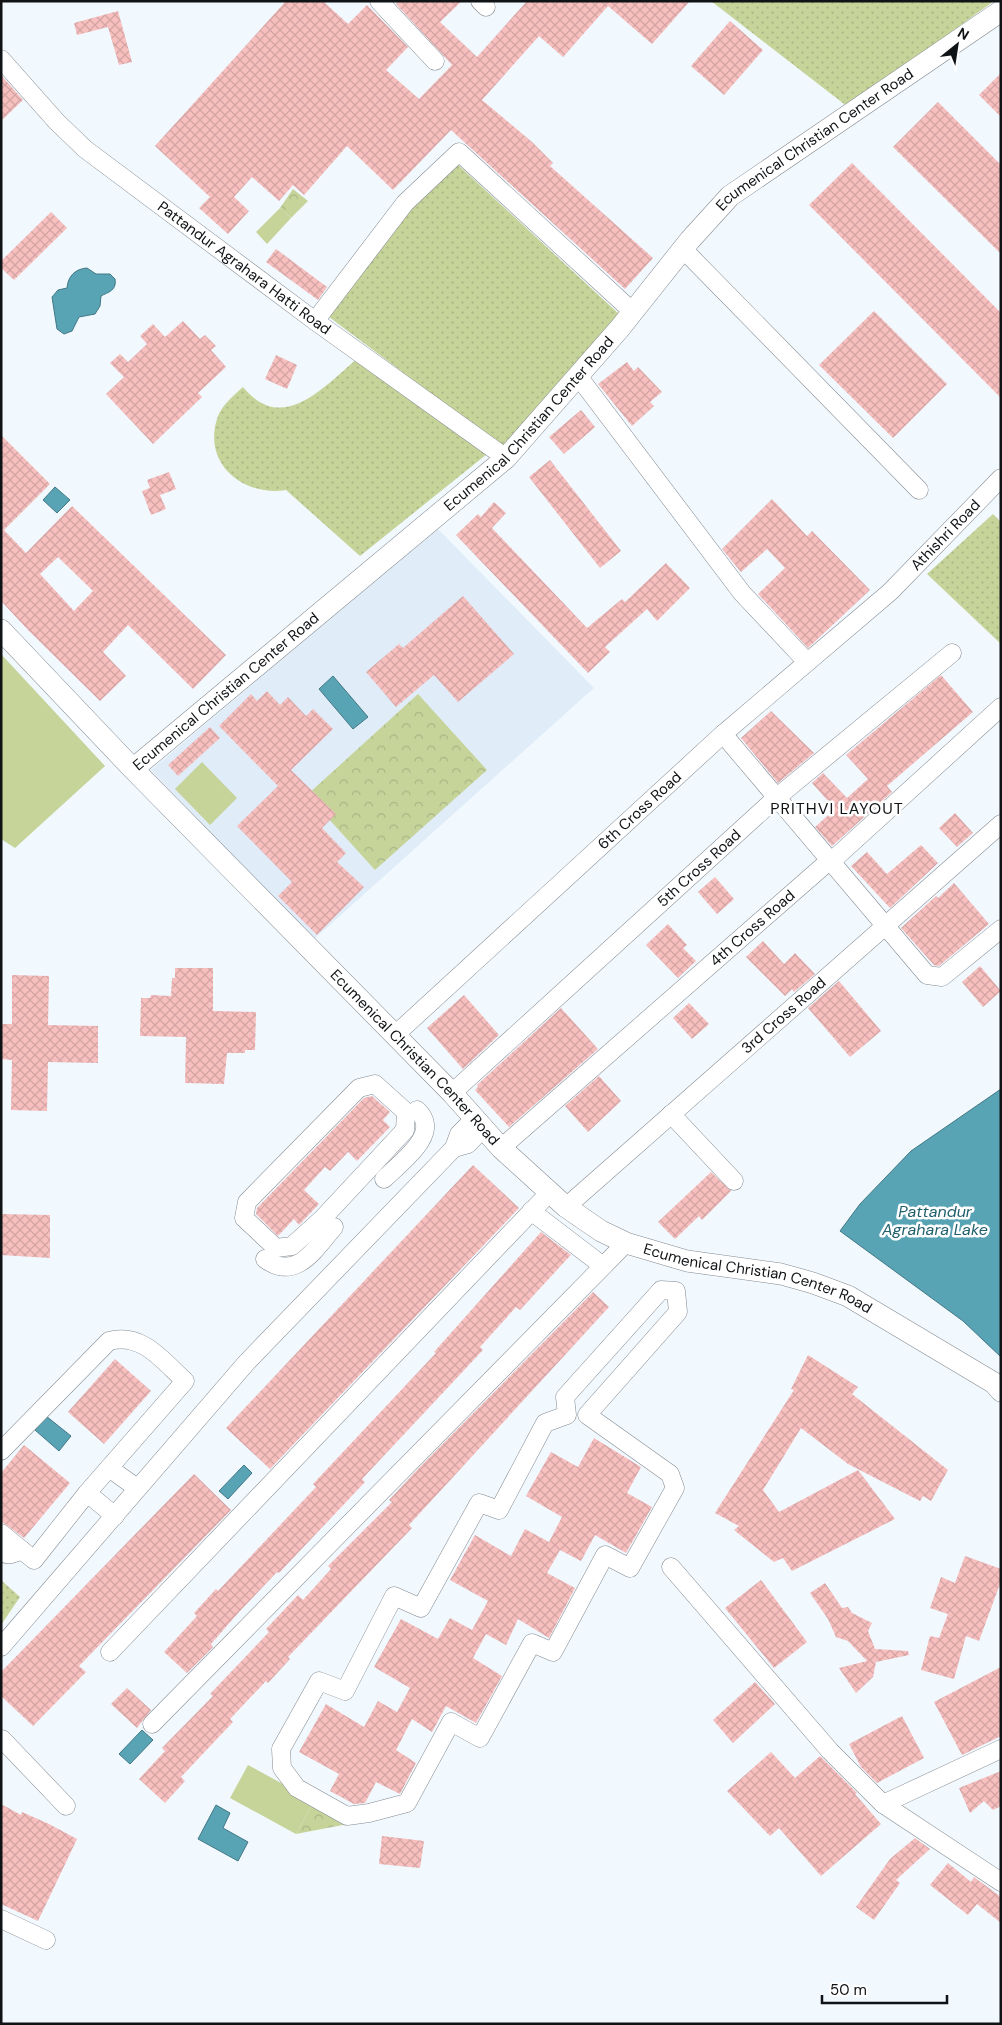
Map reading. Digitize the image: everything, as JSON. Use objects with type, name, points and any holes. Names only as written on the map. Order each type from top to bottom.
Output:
[{"type":"street","points":[[385,4],[435,60]]},
{"type":"street","name":"Ecumenical Christian Center Road","points":[[1001,11],[730,196],[506,458],[134,769],[452,1093],[501,1148],[566,1207],[601,1231],[626,1243],[687,1262],[781,1274],[848,1296],[994,1383],[1001,1391]]},
{"type":"street","name":"Pattandur Agrahara Hatti Road","points":[[1,59],[56,121],[85,149],[315,321],[506,458]]},
{"type":"street","points":[[315,321],[405,203],[459,152],[632,312]]},
{"type":"street","points":[[683,249],[920,490]]},
{"type":"street","points":[[578,376],[742,594],[807,662]]},
{"type":"street","name":"Athishri Road","points":[[890,592],[998,487]]},
{"type":"street","name":"6th Cross Road","points":[[395,1035],[723,734],[890,592]]},
{"type":"street","points":[[1,630],[134,769]]},
{"type":"street","name":"5th Cross Road","points":[[452,1093],[776,798],[952,652]]},
{"type":"street","name":"4th Cross Road","points":[[501,1148],[829,860],[835,858],[1001,707]]},
{"type":"street","points":[[723,734],[927,975],[942,977],[1001,929]]},
{"type":"street","name":"3rd Cross Road","points":[[566,1207],[884,925],[1001,824]]},
{"type":"street","points":[[265,1259],[285,1267],[302,1263],[371,1167],[405,1130],[406,1112],[375,1084],[359,1088],[246,1202],[244,1218],[276,1248],[292,1246],[329,1223]]},
{"type":"street","points":[[384,1179],[424,1137],[426,1123],[417,1110]]},
{"type":"street","points":[[671,1114],[734,1181]]},
{"type":"street","points":[[1,1646],[247,1362],[356,1247],[454,1148],[459,1134],[478,1124]]},
{"type":"street","points":[[371,1167],[404,1198]]},
{"type":"street","points":[[110,1652],[550,1192]]},
{"type":"street","points":[[531,1211],[603,1266]]},
{"type":"street","points":[[329,1223],[356,1247]]},
{"type":"street","points":[[152,1724],[626,1243]]},
{"type":"street","points":[[661,1290],[676,1291],[678,1312],[587,1415],[670,1474],[675,1488],[630,1568],[605,1555],[553,1652],[532,1642],[480,1738],[451,1722],[407,1803],[369,1813],[347,1816],[297,1788],[282,1768],[280,1749],[319,1681],[345,1691],[394,1596],[421,1608],[479,1503],[499,1510],[545,1423],[567,1415],[565,1397],[661,1290]]},
{"type":"street","points":[[1,1451],[109,1341],[120,1338],[143,1343],[185,1381]]},
{"type":"street","points":[[1,1532],[34,1560],[87,1493],[190,1377],[187,1370],[160,1347]]},
{"type":"street","points":[[109,1468],[137,1488]]},
{"type":"street","points":[[87,1493],[115,1516]]},
{"type":"street","points":[[1,1552],[13,1554],[22,1550]]},
{"type":"street","points":[[671,1567],[830,1750],[883,1804],[1001,1882]]},
{"type":"street","points":[[1,1739],[66,1806]]},
{"type":"street","points":[[883,1804],[1001,1749]]},
{"type":"street","points":[[1,1919],[46,1940]]},
{"type":"shaded area","points":[[437,528],[594,688],[313,940],[151,770]]},
{"type":"green space","points":[[711,1],[994,1],[848,107]]},
{"type":"green space","points":[[455,162],[619,314],[504,448],[329,317],[408,209]]},
{"type":"green space","points":[[293,189],[308,201],[291,218],[280,208]]},
{"type":"green space","points":[[280,208],[291,218],[267,244],[256,232]]},
{"type":"green space","points":[[357,359],[487,454],[360,556],[286,490],[270,491],[254,488],[241,482],[229,473],[220,461],[215,448],[214,433],[218,416],[223,408],[243,387],[258,401],[273,407],[287,407],[302,402],[316,393]]},
{"type":"green space","points":[[993,514],[1001,522],[1001,644],[927,574]]},
{"type":"green space","points":[[1,654],[105,766],[15,848],[1,839]]},
{"type":"green space","points":[[418,694],[487,770],[375,870],[307,795]]},
{"type":"green space","points":[[202,762],[237,798],[210,825],[175,789]]},
{"type":"green space","points":[[1,1580],[20,1597],[1,1625]]},
{"type":"green space","points":[[248,1765],[314,1801],[296,1834],[230,1798]]},
{"type":"green space","points":[[314,1801],[353,1823],[296,1834]]},
{"type":"water","points":[[87,268],[96,274],[110,274],[115,279],[115,286],[101,296],[100,306],[95,314],[79,317],[72,331],[64,334],[57,329],[52,297],[58,290],[67,288],[73,274]]},
{"type":"water","points":[[55,487],[70,500],[57,513],[43,500]]},
{"type":"water","points":[[333,676],[368,717],[353,729],[319,689]]},
{"type":"water","name":"Pattandur Agrahara Lake","points":[[1001,1089],[1001,1357],[963,1321],[840,1231],[860,1204],[911,1151]]},
{"type":"water","points":[[46,1416],[71,1436],[59,1451],[35,1430]]},
{"type":"water","points":[[244,1465],[252,1473],[228,1499],[219,1491]]},
{"type":"water","points":[[142,1730],[153,1740],[130,1764],[119,1754]]},
{"type":"water","points":[[216,1805],[230,1813],[223,1828],[248,1842],[238,1861],[198,1839]]},
{"type":"building","points":[[286,1],[323,1],[348,24],[367,5],[408,47],[386,70],[419,99],[452,65],[396,4],[399,1],[462,1],[440,22],[477,57],[527,1],[690,1],[652,44],[608,6],[563,57],[539,36],[482,100],[532,142],[553,163],[550,166],[653,258],[625,289],[451,130],[393,190],[347,146],[304,195],[293,185],[279,201],[252,177],[234,197],[249,211],[228,234],[199,208],[210,197],[155,146]]},
{"type":"building","points":[[118,11],[132,62],[119,65],[108,27],[77,35],[74,23]]},
{"type":"building","points":[[730,21],[763,50],[724,95],[691,66]]},
{"type":"building","points":[[1001,73],[1001,117],[979,95]]},
{"type":"building","points":[[1,75],[23,100],[1,121]]},
{"type":"building","points":[[938,102],[1001,165],[1001,254],[893,147]]},
{"type":"building","points":[[852,163],[1001,313],[1001,398],[809,205]]},
{"type":"building","points":[[51,212],[67,228],[14,280],[1,268],[1,261]]},
{"type":"building","points":[[276,249],[327,287],[318,300],[266,262]]},
{"type":"building","points":[[874,311],[947,384],[893,438],[819,365]]},
{"type":"building","points":[[183,321],[200,339],[205,335],[216,346],[211,350],[226,367],[198,393],[202,397],[153,444],[106,394],[124,377],[110,363],[120,354],[128,362],[147,344],[140,336],[153,324],[165,337]]},
{"type":"building","points":[[276,355],[297,365],[287,389],[265,379]]},
{"type":"building","points":[[627,362],[634,371],[638,367],[662,392],[650,402],[654,406],[632,426],[598,384]]},
{"type":"building","points":[[581,410],[595,427],[564,454],[549,437]]},
{"type":"building","points":[[1,435],[50,484],[4,530],[26,553],[72,506],[226,655],[193,689],[128,625],[103,652],[126,676],[100,701],[1,601]],"holes":[[[58,557],[93,591],[74,611],[40,574]]]},
{"type":"building","points":[[550,460],[621,551],[600,568],[529,477]]},
{"type":"building","points":[[169,472],[176,489],[160,495],[166,509],[151,515],[142,491],[150,488],[147,480]]},
{"type":"building","points":[[772,499],[807,536],[812,531],[870,590],[808,648],[758,594],[785,568],[767,549],[741,572],[722,549]]},
{"type":"building","points":[[494,502],[506,513],[492,528],[587,628],[622,599],[625,602],[666,563],[690,588],[657,621],[647,609],[605,647],[610,652],[588,673],[456,535],[478,514],[481,517]]},
{"type":"building","points":[[463,596],[514,654],[458,702],[434,675],[396,707],[366,672],[399,644],[403,648]]},
{"type":"building","points":[[941,675],[973,712],[887,786],[892,792],[832,846],[815,827],[835,809],[812,783],[823,773],[847,798],[868,779],[846,755]]},
{"type":"building","points":[[267,691],[280,705],[288,697],[306,716],[313,709],[333,729],[291,770],[336,814],[322,828],[346,853],[337,862],[364,887],[317,935],[278,896],[292,882],[237,826],[278,786],[219,726],[251,694],[257,701]]},
{"type":"building","points":[[771,711],[814,753],[778,783],[741,738]]},
{"type":"building","points":[[210,727],[220,738],[178,776],[168,765]]},
{"type":"building","points":[[955,813],[973,833],[957,847],[939,828]]},
{"type":"building","points":[[921,845],[938,863],[890,908],[851,866],[867,852],[887,874]]},
{"type":"building","points":[[715,877],[734,899],[717,914],[698,892]]},
{"type":"building","points":[[954,883],[989,924],[939,966],[934,965],[901,928],[936,896],[938,898]]},
{"type":"building","points":[[668,924],[687,945],[683,948],[696,961],[678,978],[646,945]]},
{"type":"building","points":[[763,941],[784,964],[795,953],[815,974],[794,992],[792,989],[785,996],[746,957]]},
{"type":"building","points":[[980,966],[1001,991],[983,1007],[962,982]]},
{"type":"building","points":[[175,968],[213,968],[213,1011],[256,1012],[255,1050],[245,1050],[245,1053],[227,1053],[224,1084],[185,1083],[186,1037],[140,1036],[141,998],[150,998],[151,995],[171,996],[172,978],[175,978]]},
{"type":"building","points":[[12,975],[49,976],[48,1025],[98,1026],[98,1063],[48,1062],[47,1111],[11,1110],[12,1060],[1,1059],[1,1024],[12,1024]]},
{"type":"building","points":[[839,981],[881,1031],[850,1057],[808,1008]]},
{"type":"building","points":[[464,995],[499,1035],[463,1069],[427,1028]]},
{"type":"building","points":[[689,1003],[709,1024],[692,1039],[673,1018]]},
{"type":"building","points":[[561,1008],[598,1049],[509,1127],[475,1090],[478,1087],[477,1085]]},
{"type":"building","points":[[599,1076],[621,1101],[588,1132],[565,1106]]},
{"type":"building","points":[[372,1096],[390,1112],[383,1120],[390,1127],[357,1161],[348,1152],[330,1171],[325,1167],[304,1190],[319,1204],[299,1225],[294,1219],[278,1236],[256,1214],[257,1208],[364,1098]]},
{"type":"building","points":[[473,1165],[519,1208],[270,1469],[226,1428]]},
{"type":"building","points":[[711,1172],[731,1191],[702,1220],[699,1216],[675,1239],[658,1222]]},
{"type":"building","points":[[1,1214],[50,1215],[50,1258],[1,1255]]},
{"type":"building","points":[[541,1232],[571,1255],[520,1310],[516,1307],[480,1347],[483,1350],[362,1479],[365,1482],[279,1573],[277,1572],[240,1611],[211,1644],[213,1647],[187,1673],[164,1652],[197,1616],[194,1613],[216,1589],[218,1591],[316,1487],[313,1484],[436,1353],[434,1352]]},
{"type":"building","points":[[593,1292],[609,1307],[409,1525],[412,1528],[288,1657],[290,1659],[268,1683],[266,1681],[230,1719],[233,1722],[181,1777],[185,1781],[165,1803],[139,1779],[165,1751],[162,1748],[213,1696],[210,1694],[269,1632],[266,1629],[298,1595],[303,1600],[331,1569],[328,1566],[392,1502],[389,1500],[419,1468]]},
{"type":"building","points":[[808,1355],[858,1387],[852,1394],[948,1470],[931,1501],[923,1496],[920,1501],[848,1464],[801,1428],[763,1490],[779,1512],[858,1470],[895,1519],[792,1571],[783,1558],[774,1562],[734,1530],[739,1526],[715,1513],[794,1390],[791,1389]]},
{"type":"building","points":[[115,1359],[151,1391],[104,1444],[68,1412]]},
{"type":"building","points":[[594,1438],[641,1467],[627,1493],[652,1507],[626,1553],[595,1535],[581,1561],[560,1550],[547,1573],[575,1588],[549,1638],[518,1619],[506,1645],[486,1634],[473,1658],[502,1676],[476,1723],[446,1706],[432,1732],[412,1719],[396,1750],[416,1763],[400,1794],[376,1782],[365,1803],[354,1804],[330,1791],[339,1774],[299,1752],[326,1704],[364,1727],[378,1701],[397,1712],[410,1688],[374,1667],[401,1619],[438,1639],[450,1618],[472,1630],[488,1601],[450,1580],[475,1535],[511,1556],[525,1529],[549,1542],[562,1517],[526,1496],[551,1452],[578,1467]]},
{"type":"building","points":[[24,1445],[70,1483],[24,1538],[1,1521],[1,1473]]},
{"type":"building","points":[[194,1474],[231,1510],[79,1666],[86,1672],[33,1726],[1,1696],[1,1672]]},
{"type":"building","points":[[965,1556],[1001,1569],[1001,1581],[979,1641],[966,1636],[954,1679],[921,1670],[930,1636],[939,1638],[948,1614],[930,1608],[941,1577],[955,1583]]},
{"type":"building","points":[[761,1580],[807,1642],[774,1668],[725,1608]]},
{"type":"building","points":[[825,1583],[842,1608],[848,1607],[852,1613],[872,1623],[868,1631],[875,1649],[908,1651],[909,1655],[876,1662],[873,1677],[856,1693],[839,1668],[867,1661],[848,1641],[836,1637],[828,1619],[810,1593]]},
{"type":"building","points":[[1001,1667],[1001,1736],[962,1755],[934,1702]]},
{"type":"building","points":[[755,1682],[775,1704],[733,1743],[713,1720]]},
{"type":"building","points":[[127,1688],[151,1710],[137,1728],[111,1704]]},
{"type":"building","points":[[902,1716],[924,1758],[877,1783],[861,1767],[849,1744]]},
{"type":"building","points":[[771,1752],[795,1778],[820,1756],[857,1793],[855,1794],[881,1824],[821,1876],[779,1828],[770,1836],[727,1791]]},
{"type":"building","points":[[1001,1771],[1001,1806],[993,1810],[984,1801],[970,1813],[959,1788]]},
{"type":"building","points":[[1,1804],[21,1815],[22,1812],[49,1824],[77,1839],[38,1921],[1,1904]]},
{"type":"building","points":[[382,1836],[424,1841],[420,1868],[379,1864]]},
{"type":"building","points":[[915,1838],[930,1849],[896,1880],[900,1883],[874,1920],[856,1907],[890,1859]]},
{"type":"building","points":[[948,1863],[971,1882],[974,1877],[1001,1897],[1001,1923],[977,1904],[968,1915],[930,1885]]},
{"type":"district","name":"PRITHVI LAYOUT","points":[[837,808]]}]
